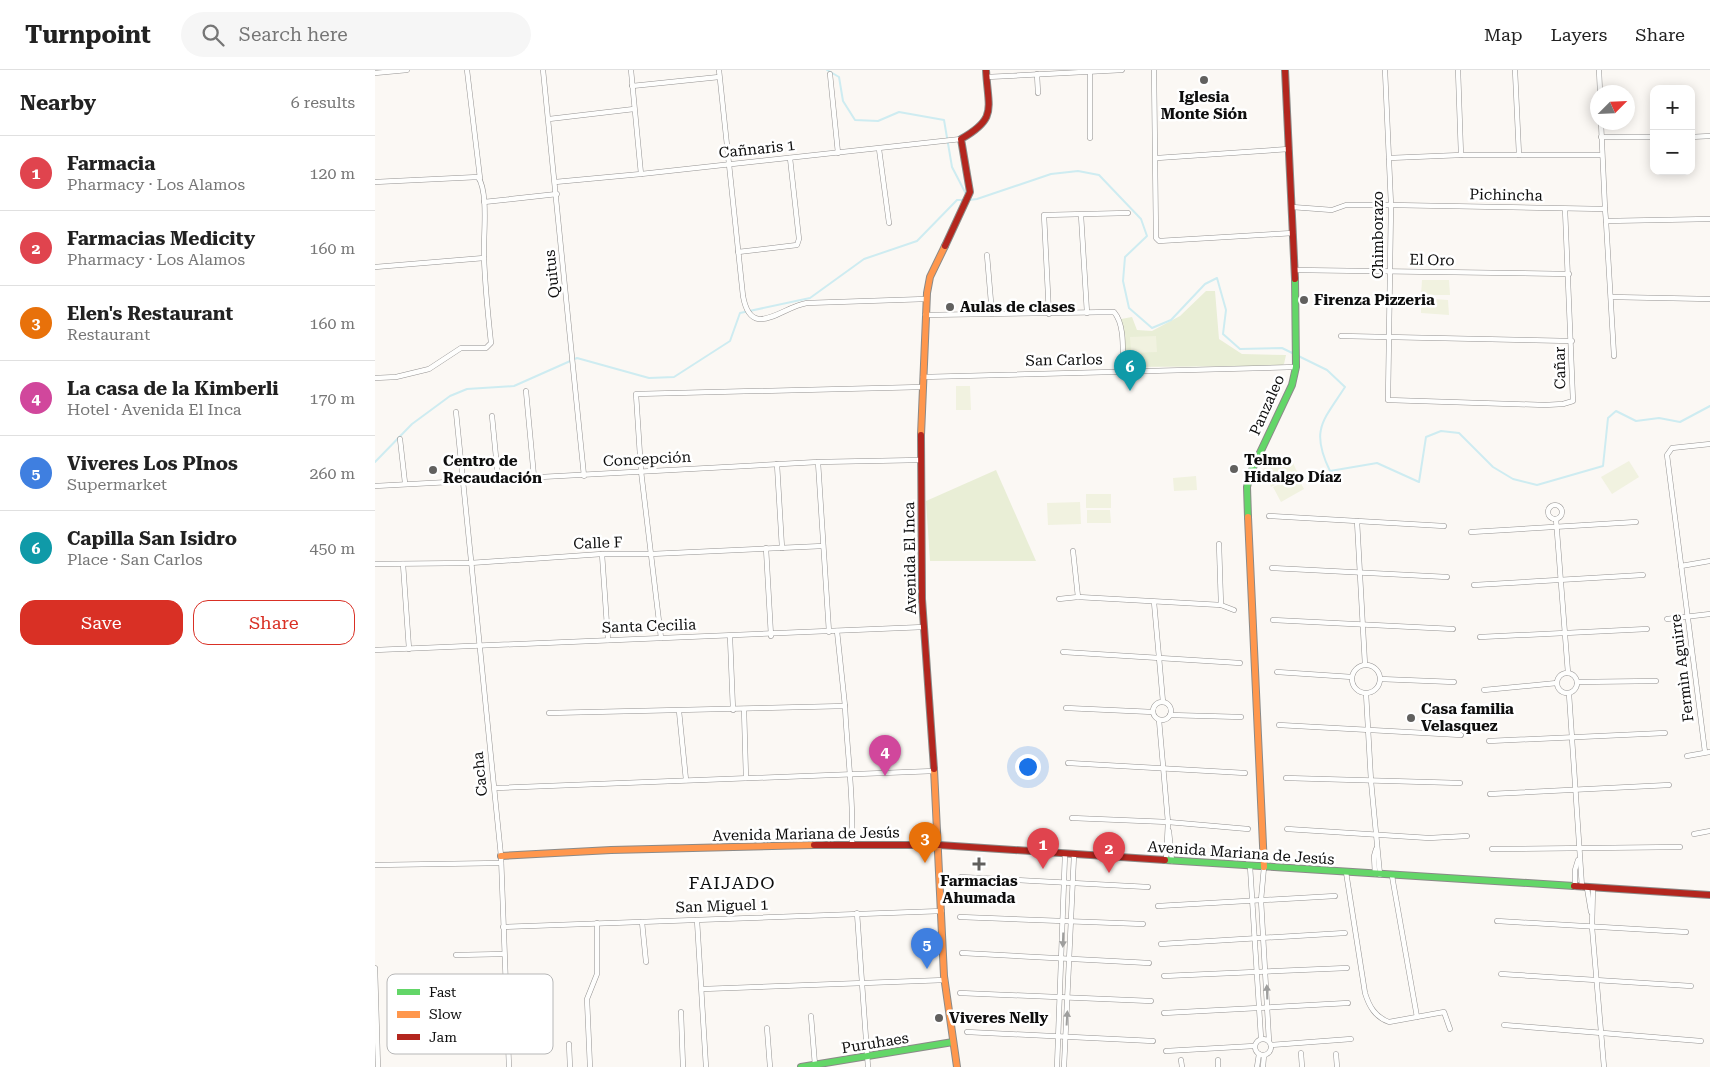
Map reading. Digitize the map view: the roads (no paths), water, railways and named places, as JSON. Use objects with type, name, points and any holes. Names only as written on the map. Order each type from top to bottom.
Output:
[{"type":"street","points":[[375,73],[407,70]]},
{"type":"street","points":[[375,378],[396,377],[429,369],[461,348],[484,348],[490,345],[484,258],[483,202],[467,70]]},
{"type":"street","name":"Quitus","points":[[543,70],[557,194],[583,476]]},
{"type":"street","points":[[631,70],[641,174]]},
{"type":"street","points":[[719,70],[743,296],[748,314],[764,321],[795,306],[807,303],[926,299]]},
{"type":"street","points":[[958,140],[980,128],[988,117],[987,74],[1122,70]]},
{"type":"street","points":[[1154,70],[1157,158],[1155,235],[1158,240],[1293,233]]},
{"type":"street","name":"Panzaleo","points":[[1264,867],[1247,488],[1250,474],[1292,385],[1296,364],[1295,270],[1285,70]]},
{"type":"street","name":"Chimborazo","points":[[1385,70],[1391,205],[1388,400]]},
{"type":"street","points":[[1458,70],[1461,155]]},
{"type":"street","points":[[1515,70],[1519,155]]},
{"type":"street","points":[[1599,70],[1600,85]]},
{"type":"street","points":[[1091,71],[1091,138]]},
{"type":"street","points":[[830,74],[839,153]]},
{"type":"street","points":[[1037,74],[1037,93]]},
{"type":"street","points":[[632,86],[719,77]]},
{"type":"street","points":[[549,119],[634,109]]},
{"type":"street","points":[[1601,130],[1614,356]]},
{"type":"street","points":[[1695,137],[1710,136]]},
{"type":"street","points":[[1601,137],[1650,137]]},
{"type":"street","name":"Cañnaris 1","points":[[555,182],[958,140]]},
{"type":"street","name":"Avenida El Inca","points":[[957,1067],[945,980],[939,845],[922,599],[920,460],[925,315],[930,277],[970,192],[958,140]]},
{"type":"street","points":[[879,149],[889,223]]},
{"type":"street","points":[[1157,158],[1289,149]]},
{"type":"street","points":[[1389,158],[1461,155],[1602,155]]},
{"type":"street","points":[[738,252],[797,245],[790,158]]},
{"type":"street","points":[[375,182],[479,178]]},
{"type":"street","points":[[483,202],[557,194]]},
{"type":"street","name":"Pichincha","points":[[1292,208],[1332,210],[1346,205],[1391,205],[1605,209]]},
{"type":"street","name":"Cañar","points":[[1388,400],[1545,405],[1570,403],[1573,399],[1572,341],[1565,208]]},
{"type":"street","points":[[1049,314],[1044,215],[1128,213]]},
{"type":"street","points":[[1081,214],[1087,313]]},
{"type":"street","points":[[1606,221],[1710,219]]},
{"type":"street","points":[[987,255],[992,314]]},
{"type":"street","points":[[375,267],[484,258]]},
{"type":"street","name":"El Oro","points":[[1295,270],[1569,274]]},
{"type":"street","points":[[1611,297],[1710,299]]},
{"type":"street","points":[[925,315],[1114,312],[1119,321],[1123,372]]},
{"type":"street","points":[[1341,336],[1572,341]]},
{"type":"street","name":"San Carlos","points":[[922,376],[1123,372],[1296,364]]},
{"type":"street","points":[[661,638],[641,471],[635,397],[638,393],[922,387]]},
{"type":"street","points":[[526,391],[535,477]]},
{"type":"street","name":"Cacha","points":[[456,412],[464,479],[470,563],[481,646],[495,788],[501,860],[505,974]]},
{"type":"street","points":[[492,416],[497,478]]},
{"type":"street","points":[[400,440],[405,484]]},
{"type":"street","name":"Fermìn Aguirre","points":[[1708,752],[1667,456],[1672,448],[1710,444]]},
{"type":"street","name":"Concepción","points":[[375,486],[464,479],[583,476],[641,471],[818,462],[920,460]]},
{"type":"street","points":[[818,462],[829,632]]},
{"type":"street","points":[[777,464],[782,548]]},
{"type":"street","points":[[1269,516],[1444,526]]},
{"type":"street","points":[[1556,519],[1568,673]]},
{"type":"street","points":[[1357,521],[1365,665]]},
{"type":"street","points":[[1471,532],[1636,522]]},
{"type":"street","points":[[1219,544],[1221,605]]},
{"type":"street","name":"Calle F","points":[[375,564],[470,563],[602,554],[651,554],[823,546]]},
{"type":"street","points":[[767,548],[771,636]]},
{"type":"street","points":[[1073,551],[1078,597]]},
{"type":"street","points":[[602,554],[608,640]]},
{"type":"street","points":[[1681,566],[1710,561]]},
{"type":"street","points":[[403,564],[409,649]]},
{"type":"street","points":[[1272,568],[1359,574],[1447,577]]},
{"type":"street","points":[[1474,585],[1643,575]]},
{"type":"street","points":[[1059,599],[1078,597],[1221,605],[1234,610]]},
{"type":"street","points":[[1154,602],[1163,702],[1170,707],[1170,715],[1165,720],[1159,720]]},
{"type":"street","points":[[1667,619],[1710,614]]},
{"type":"street","points":[[1273,620],[1453,629]]},
{"type":"street","name":"Santa Cecilia","points":[[375,650],[661,638],[771,636],[924,627]]},
{"type":"street","points":[[1480,637],[1647,629]]},
{"type":"street","points":[[837,631],[845,706],[848,774],[853,810],[852,844]]},
{"type":"street","points":[[730,637],[733,710]]},
{"type":"street","points":[[1063,652],[1240,663]]},
{"type":"street","points":[[1365,665],[1375,668],[1380,680],[1377,687],[1366,693],[1355,688],[1352,677],[1356,668],[1365,665]]},
{"type":"street","points":[[1277,672],[1352,677]]},
{"type":"street","points":[[1568,673],[1573,675],[1577,682],[1576,689],[1569,694],[1560,691],[1557,683],[1561,675],[1568,673]]},
{"type":"street","points":[[1380,680],[1455,682]]},
{"type":"street","points":[[1577,682],[1656,681]]},
{"type":"street","points":[[1484,690],[1557,683]]},
{"type":"street","points":[[1366,693],[1370,731],[1377,874]]},
{"type":"street","points":[[1569,694],[1579,859],[1584,887],[1592,913],[1604,1067]]},
{"type":"street","points":[[1153,712],[1155,705],[1163,702]]},
{"type":"street","points":[[549,713],[845,706]]},
{"type":"street","points":[[1066,708],[1153,712]]},
{"type":"street","points":[[744,709],[747,778]]},
{"type":"street","points":[[679,711],[686,780]]},
{"type":"street","points":[[1153,712],[1159,720],[1165,768],[1169,861]]},
{"type":"street","points":[[1170,715],[1241,717]]},
{"type":"street","points":[[1279,725],[1461,735]]},
{"type":"street","points":[[1489,741],[1665,733]]},
{"type":"street","points":[[1687,756],[1708,752]]},
{"type":"street","points":[[1068,762],[1245,773]]},
{"type":"street","points":[[495,788],[934,771]]},
{"type":"street","points":[[1286,778],[1460,783]]},
{"type":"street","points":[[1490,794],[1574,788],[1669,785]]},
{"type":"street","points":[[1071,818],[1168,822],[1248,829]]},
{"type":"street","points":[[1287,829],[1447,838],[1467,836]]},
{"type":"street","points":[[1694,834],[1710,831]]},
{"type":"street","name":"Avenida Mariana de Jesús","points":[[501,860],[611,850],[852,844],[939,845],[1392,876],[1710,894]]},
{"type":"street","points":[[1492,850],[1578,847],[1681,848]]},
{"type":"street","points":[[1057,1067],[1065,854]]},
{"type":"street","points":[[1064,1067],[1074,855]]},
{"type":"street","points":[[375,865],[501,860]]},
{"type":"street","points":[[1250,866],[1261,1038]]},
{"type":"street","points":[[1257,1067],[1261,1055],[1270,1051],[1261,900],[1264,867]]},
{"type":"street","points":[[1346,872],[1365,993],[1369,1004],[1383,1020],[1389,1022],[1444,1012],[1450,1029]]},
{"type":"street","points":[[1392,876],[1417,1017]]},
{"type":"street","points":[[961,877],[1148,886]]},
{"type":"street","points":[[1158,906],[1335,896]]},
{"type":"street","name":"San Miguel 1","points":[[503,927],[942,911]]},
{"type":"street","points":[[857,914],[868,1067]]},
{"type":"street","points":[[960,917],[1143,924]]},
{"type":"street","points":[[697,920],[707,1067]]},
{"type":"street","points":[[1497,921],[1686,932]]},
{"type":"street","points":[[642,922],[646,962]]},
{"type":"street","points":[[590,1067],[587,999],[597,974],[597,923]]},
{"type":"street","points":[[1161,944],[1345,933]]},
{"type":"street","points":[[962,953],[1149,963]]},
{"type":"street","points":[[456,955],[504,954]]},
{"type":"street","points":[[375,968],[378,1067]]},
{"type":"street","points":[[1165,976],[1347,968]]},
{"type":"street","points":[[1501,974],[1691,986]]},
{"type":"street","points":[[703,989],[945,980]]},
{"type":"street","points":[[960,993],[1151,1001]]},
{"type":"street","points":[[1164,1013],[1348,1004]]},
{"type":"street","points":[[681,1012],[683,1067]]},
{"type":"street","points":[[811,1016],[815,1065]]},
{"type":"street","points":[[1504,1024],[1701,1040]]},
{"type":"street","points":[[767,1028],[770,1067]]},
{"type":"street","points":[[967,1032],[1153,1041]]},
{"type":"street","points":[[1261,1038],[1270,1043],[1351,1039]]},
{"type":"street","points":[[1254,1046],[1256,1041],[1261,1038]]},
{"type":"street","name":"Puruhaes","points":[[801,1067],[953,1042]]},
{"type":"street","points":[[569,1044],[571,1067]]},
{"type":"street","points":[[1166,1051],[1254,1046]]},
{"type":"street","points":[[1254,1046],[1261,1055],[1263,1067]]},
{"type":"street","points":[[1301,1053],[1302,1067]]},
{"type":"street","name":"Cacha","points":[[508,1054],[509,1067]]},
{"type":"street","points":[[1336,1054],[1337,1067]]},
{"type":"street","points":[[1181,1060],[1182,1067]]},
{"type":"street","points":[[1217,1060],[1218,1067]]},
{"type":"waterway","points":[[827,70],[839,77],[843,101],[855,120],[878,121],[899,112],[944,120],[952,167],[966,194]]},
{"type":"waterway","points":[[969,200],[1051,174],[1078,171],[1099,175],[1141,219],[1147,236],[1125,257],[1123,281],[1129,308],[1152,328],[1171,320],[1205,284],[1217,278],[1226,310],[1223,334],[1240,349],[1282,348],[1327,370],[1345,387],[1325,418],[1320,435],[1324,457],[1330,471],[1377,463],[1419,482],[1426,437],[1441,431],[1459,433],[1493,467],[1513,479],[1537,485],[1603,466],[1608,418],[1616,411],[1636,421],[1659,418],[1680,422],[1710,406]]},
{"type":"waterway","points":[[375,462],[412,424],[450,396],[467,389],[514,386],[577,358],[649,378],[674,377],[730,341],[740,313],[810,298],[864,259],[917,241],[957,200],[964,200]]},
{"type":"place","name":"Iglesia Monte Sión","points":[[1204,80]]},
{"type":"place","name":"Firenza Pizzeria","points":[[1304,300]]},
{"type":"place","name":"Aulas de clases","points":[[950,307]]},
{"type":"place","name":"Capilla San Isidro","points":[[1130,391]]},
{"type":"place","name":"Telmo Hidalgo Díaz","points":[[1234,469]]},
{"type":"place","name":"Centro de Recaudación","points":[[433,470]]},
{"type":"place","name":"Casa familia Velasquez","points":[[1411,718]]},
{"type":"place","name":"La casa de la Kimberli","points":[[885,776]]},
{"type":"place","name":"Elen's Restaurant","points":[[925,863]]},
{"type":"place","name":"Farmacias Ahumada","points":[[979,864]]},
{"type":"place","name":"Farmacia","points":[[1043,869]]},
{"type":"place","name":"Farmacias Medicity","points":[[1109,873]]},
{"type":"place","name":"Viveres Los PInos","points":[[927,969]]},
{"type":"place","name":"Viveres Nelly","points":[[939,1018]]},
{"type":"district","name":"FAIJADO","points":[[732,883]]}]
